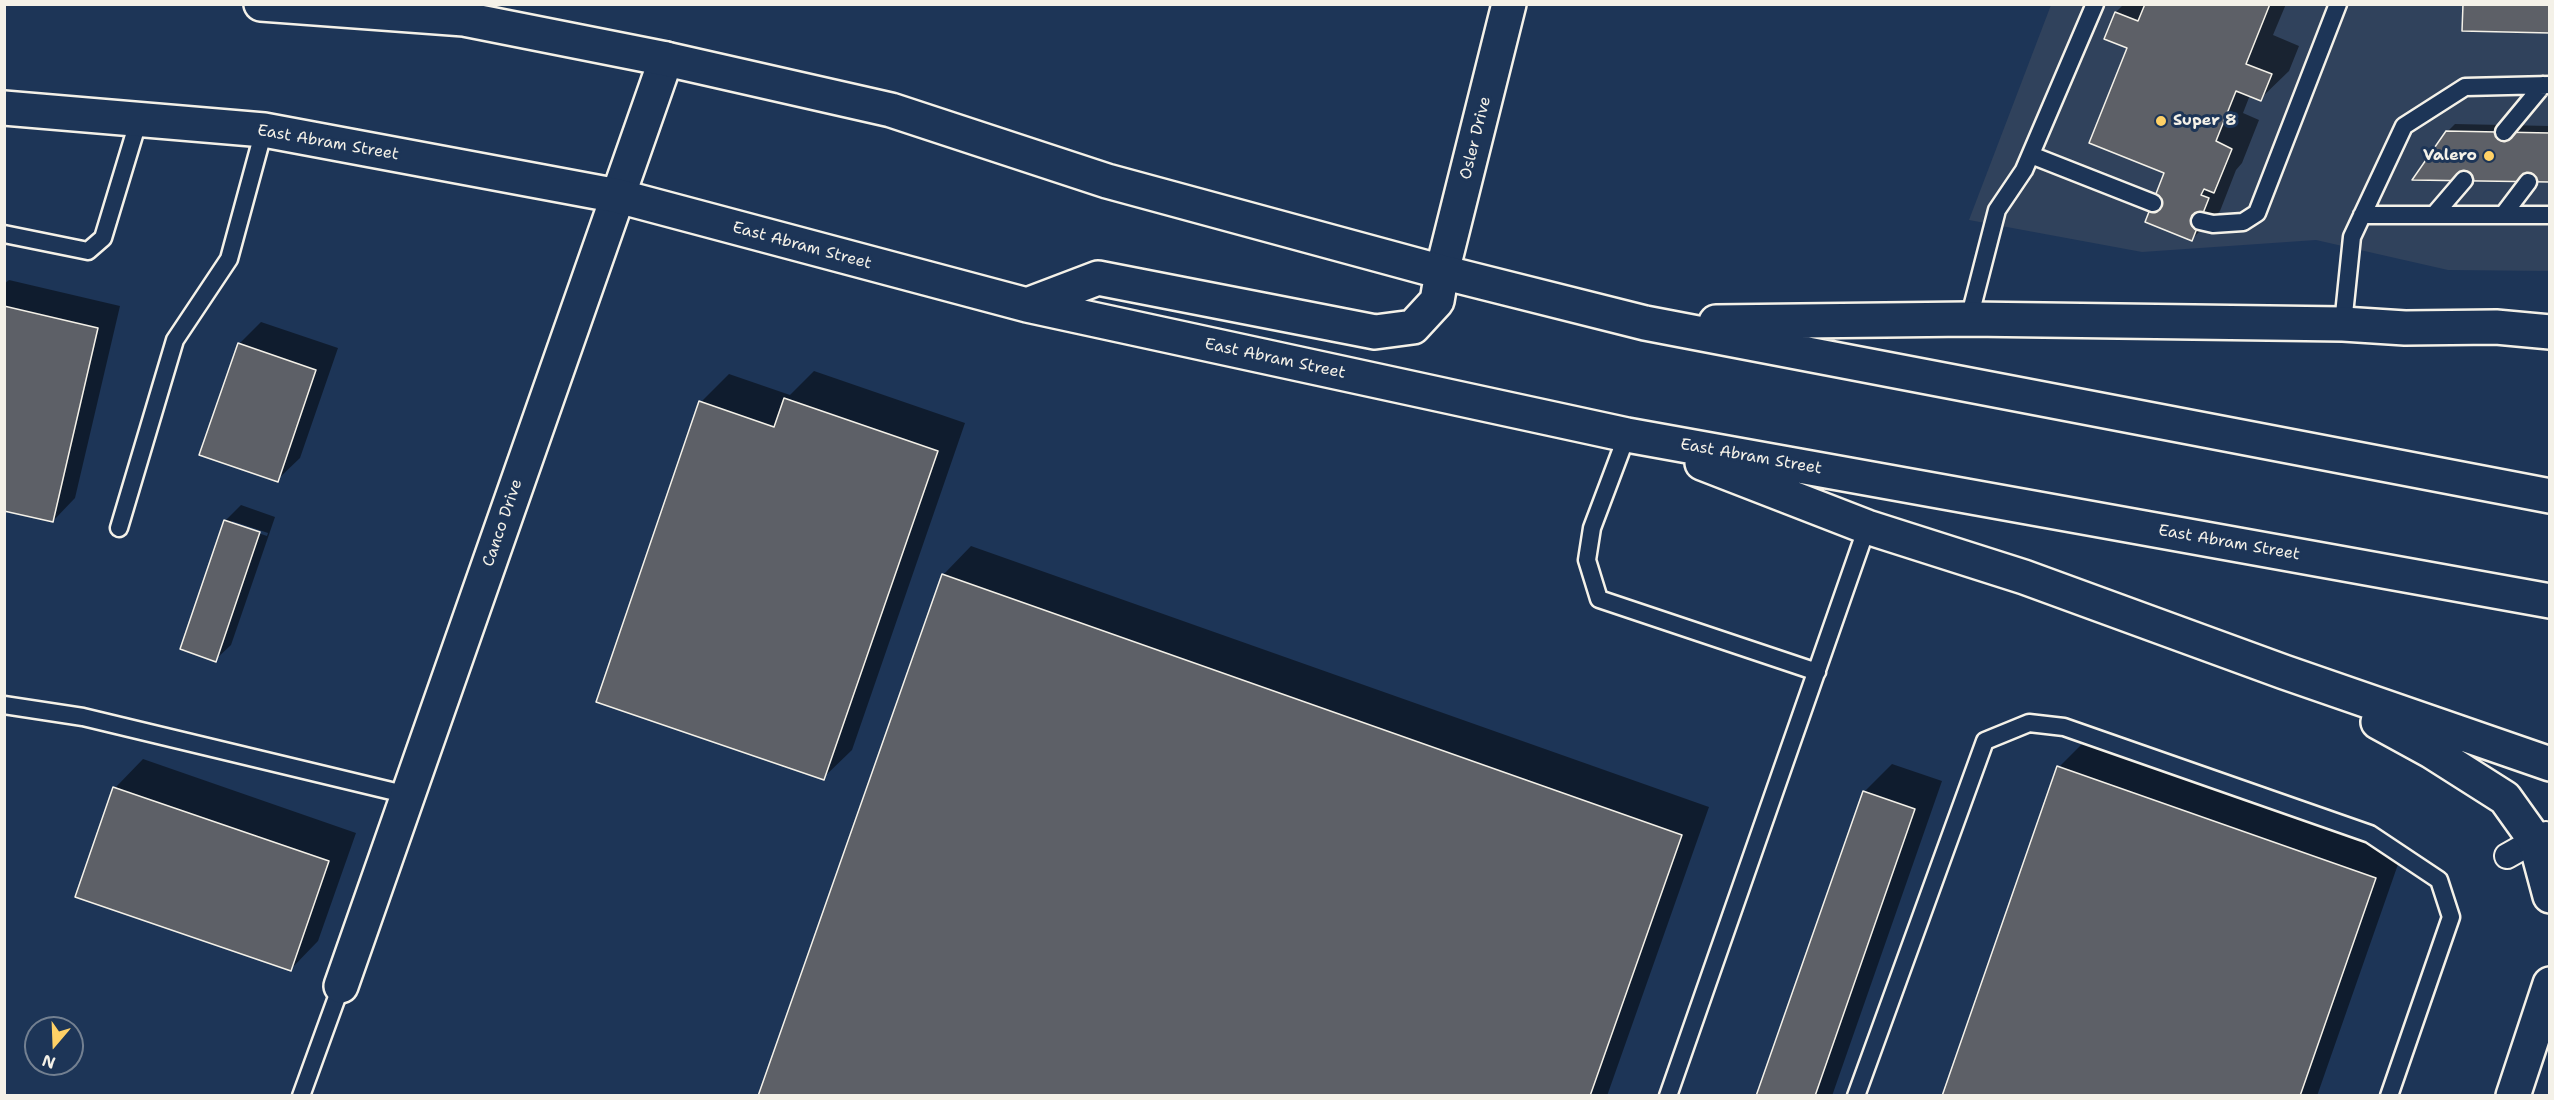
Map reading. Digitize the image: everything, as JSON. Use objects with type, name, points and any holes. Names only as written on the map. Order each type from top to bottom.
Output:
[{"type":"main road","points":[[261,4],[464,19],[666,59],[891,110],[1107,181],[1442,272],[1645,323],[2550,496]]},
{"type":"main road","name":"Osler Drive","points":[[1027,305],[1098,278],[1376,332],[1413,327],[1437,301],[1442,272],[1509,4]]},
{"type":"main road","name":"Canco Drive","points":[[340,986],[666,59]]},
{"type":"main road","name":"East Abram Street","points":[[4,108],[264,130],[618,196],[1027,305],[1627,435],[2550,601]]},
{"type":"main road","points":[[1645,323],[1969,319],[2343,324],[2404,328],[2496,327],[2550,332]]},
{"type":"main road","points":[[2496,327],[2550,320]]},
{"type":"main road","points":[[1627,435],[1867,526],[2024,577],[2284,672],[2550,764]]},
{"type":"main road","points":[[2284,672],[2431,750],[2505,798],[2540,837],[2550,896]]},
{"type":"main road","points":[[2512,1095],[2548,989],[2550,958]]},
{"type":"street","points":[[2507,856],[2540,837]]},
{"type":"lane","points":[[1969,319],[1997,210],[2024,170],[2095,4]]},
{"type":"lane","points":[[2200,221],[2213,224],[2243,222],[2257,213],[2338,4]]},
{"type":"lane","points":[[2504,132],[2546,85]]},
{"type":"lane","points":[[2343,324],[2352,237],[2404,126],[2465,87],[2546,85]]},
{"type":"lane","points":[[4,234],[88,251],[103,238],[139,119]]},
{"type":"lane","points":[[119,528],[175,340],[229,260],[264,130]]},
{"type":"lane","points":[[2031,155],[2153,203]]},
{"type":"lane","points":[[2434,215],[2463,180]]},
{"type":"lane","points":[[2503,215],[2528,182]]},
{"type":"lane","points":[[2362,215],[2550,215]]},
{"type":"lane","points":[[1627,435],[1592,528],[1587,560],[1599,599],[1817,672]]},
{"type":"lane","points":[[1668,1095],[1867,526]]},
{"type":"lane","points":[[4,705],[83,717],[408,795]]},
{"type":"lane","points":[[1856,1095],[1985,741],[2029,723],[2064,727],[2370,834],[2439,880],[2451,917],[2389,1095]]},
{"type":"lane","points":[[301,1095],[340,986]]},
{"type":"shaded area","points":[[2051,5],[2549,5],[2549,271],[2448,270],[2316,240],[2142,252],[1969,220]]},
{"type":"building","name":"Super 8","points":[[2145,4],[2270,4],[2246,64],[2272,74],[2261,101],[2236,91],[2216,141],[2232,149],[2214,193],[2204,189],[2201,195],[2209,198],[2192,241],[2145,222],[2164,173],[2089,143],[2127,48],[2104,39],[2115,12],[2138,21]]},
{"type":"building","points":[[2463,4],[2550,4],[2550,33],[2462,31]]},
{"type":"building","name":"Valero","points":[[2446,131],[2550,133],[2550,182],[2412,180]]},
{"type":"building","points":[[4,306],[98,328],[53,522],[4,511]]},
{"type":"building","points":[[238,343],[316,370],[278,482],[199,455]]},
{"type":"building","points":[[784,398],[938,451],[824,780],[596,702],[699,401],[774,427]]},
{"type":"building","points":[[224,520],[260,532],[216,662],[180,649]]},
{"type":"building","points":[[942,574],[1682,835],[1590,1096],[758,1096]]},
{"type":"building","points":[[2057,766],[2376,878],[2300,1096],[1942,1096]]},
{"type":"building","points":[[113,787],[329,861],[291,971],[75,897]]},
{"type":"building","points":[[1863,791],[1915,809],[1815,1096],[1756,1096]]},
{"type":"place","name":"Super 8","points":[[2161,121]]},
{"type":"place","name":"Valero","points":[[2489,156]]}]
